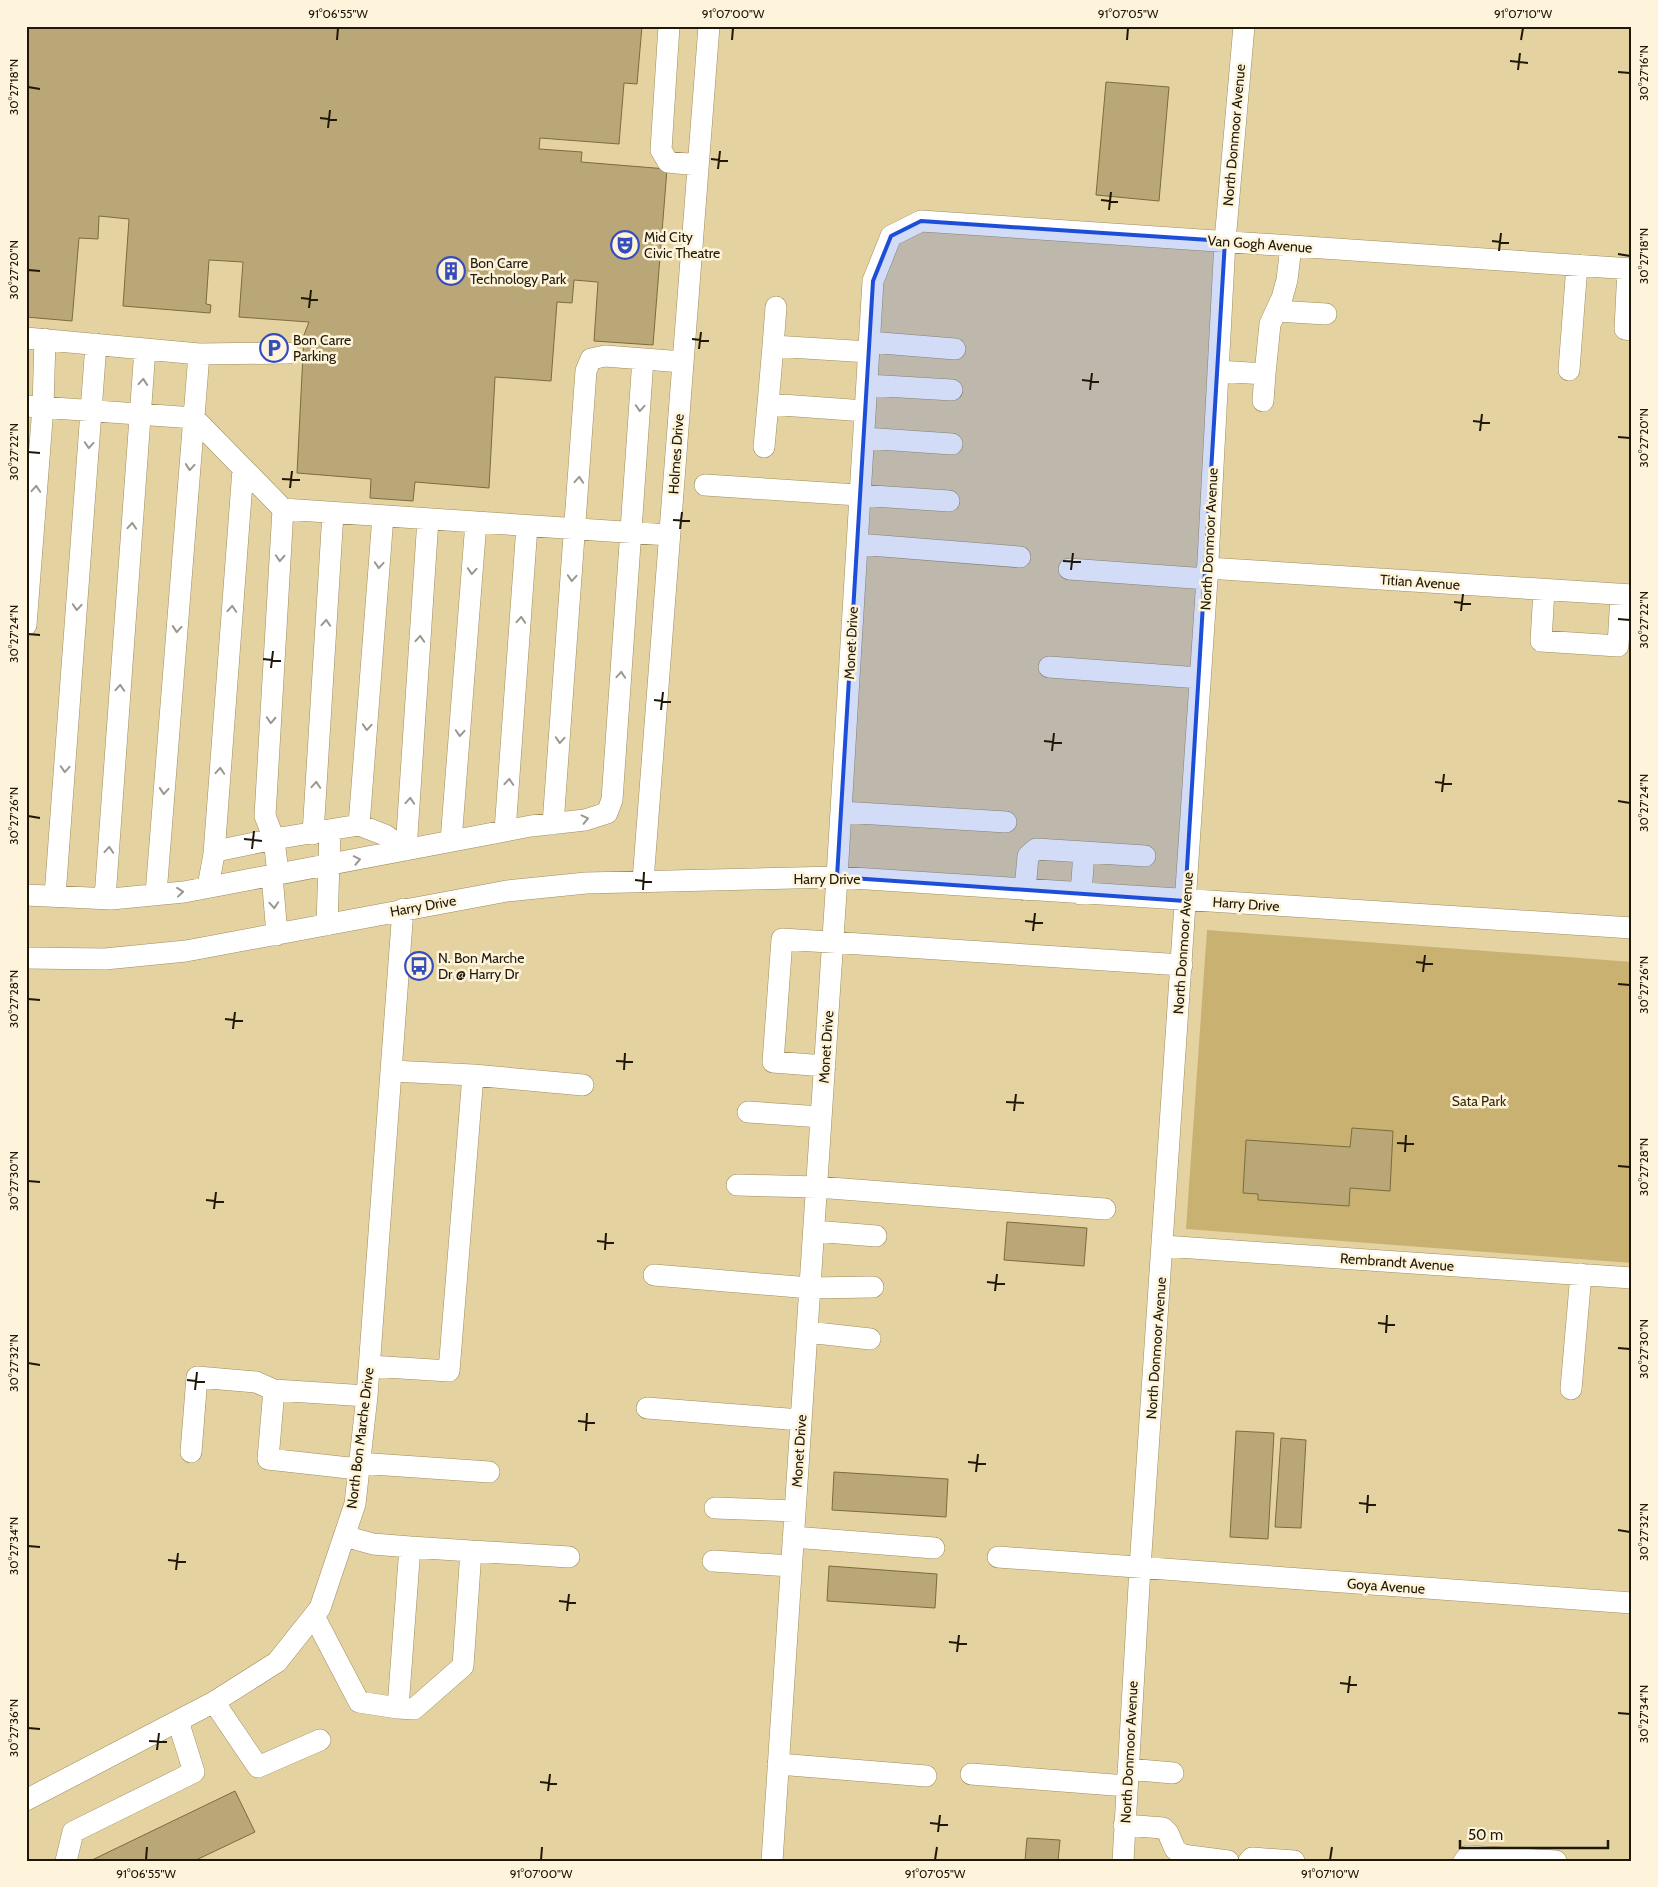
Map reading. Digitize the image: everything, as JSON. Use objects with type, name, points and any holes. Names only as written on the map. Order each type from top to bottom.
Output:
[{"type":"street","points":[[669,26],[661,150],[668,162],[698,165]]},
{"type":"street","name":"Holmes Drive","points":[[644,881],[708,26]]},
{"type":"street","name":"North Donmoor Avenue","points":[[1123,1861],[1140,1568],[1207,574],[1225,241],[1244,26]]},
{"type":"street","name":"Van Gogh Avenue","points":[[891,236],[921,221],[1630,269]]},
{"type":"street","name":"Monet Drive","points":[[772,1861],[838,878],[873,281],[891,236]]},
{"type":"street","points":[[1263,401],[1270,324],[1287,280],[1291,246]]},
{"type":"street","points":[[1568,370],[1577,265]]},
{"type":"street","points":[[1630,269],[1624,329],[1632,330]]},
{"type":"street","points":[[764,447],[776,307]]},
{"type":"street","points":[[1276,311],[1326,314]]},
{"type":"street","points":[[26,625],[36,339],[199,354],[288,354]]},
{"type":"street","points":[[56,896],[96,344]]},
{"type":"street","points":[[773,346],[955,349]]},
{"type":"street","points":[[105,898],[145,349]]},
{"type":"street","points":[[156,894],[199,354]]},
{"type":"street","points":[[554,824],[586,371],[592,359],[605,356],[683,362]]},
{"type":"street","points":[[26,895],[105,898],[208,887],[505,831],[585,820],[607,813],[612,800],[643,359]]},
{"type":"street","points":[[1218,371],[1265,374]]},
{"type":"street","points":[[866,385],[952,390]]},
{"type":"street","points":[[768,404],[865,411]]},
{"type":"street","points":[[34,406],[194,418],[283,509],[669,535]]},
{"type":"street","points":[[864,438],[952,444]]},
{"type":"street","points":[[208,887],[211,862],[214,854],[243,469]]},
{"type":"street","points":[[705,485],[949,501]]},
{"type":"street","points":[[276,935],[274,839],[265,816],[283,509]]},
{"type":"street","points":[[327,925],[329,865],[321,832],[333,513]]},
{"type":"street","points":[[360,825],[383,516]]},
{"type":"street","points":[[406,850],[428,519]]},
{"type":"street","points":[[451,841],[476,522]]},
{"type":"street","points":[[505,831],[527,526]]},
{"type":"street","points":[[857,544],[1020,557]]},
{"type":"street","name":"Titian Avenue","points":[[1069,570],[1207,574],[1626,595]]},
{"type":"street","points":[[1544,590],[1541,641],[1618,646],[1626,595]]},
{"type":"street","points":[[1049,667],[1200,678]]},
{"type":"street","points":[[841,812],[1006,822]]},
{"type":"street","points":[[214,854],[221,850],[274,839],[360,825],[385,834],[406,850]]},
{"type":"street","points":[[1025,890],[1028,856],[1036,849],[1144,856]]},
{"type":"street","points":[[1081,894],[1084,852]]},
{"type":"street","name":"Harry Drive","points":[[26,958],[139,957],[276,935],[404,909],[507,891],[586,883],[644,881],[838,878],[1632,928]]},
{"type":"street","name":"North Bon Marche Drive","points":[[26,1800],[214,1702],[277,1662],[320,1608],[355,1504],[367,1396],[404,909]]},
{"type":"street","points":[[825,1066],[773,1062],[782,938],[1182,964]]},
{"type":"street","points":[[392,1071],[473,1075],[583,1085]]},
{"type":"street","points":[[369,1366],[449,1371],[473,1075]]},
{"type":"street","points":[[748,1112],[821,1117]]},
{"type":"street","points":[[738,1185],[817,1187],[1104,1209]]},
{"type":"street","points":[[814,1231],[876,1236]]},
{"type":"street","name":"Rembrandt Avenue","points":[[1163,1246],[1632,1278]]},
{"type":"street","points":[[1571,1389],[1581,1274]]},
{"type":"street","points":[[654,1275],[810,1288],[873,1287]]},
{"type":"street","points":[[807,1332],[870,1339]]},
{"type":"street","points":[[191,1452],[198,1377],[256,1382],[274,1390],[367,1396]]},
{"type":"street","points":[[274,1390],[268,1460],[489,1472]]},
{"type":"street","points":[[647,1408],[801,1420]]},
{"type":"street","points":[[715,1508],[795,1511]]},
{"type":"street","points":[[344,1536],[373,1544],[568,1557]]},
{"type":"street","points":[[793,1537],[934,1548]]},
{"type":"street","points":[[398,1708],[410,1546]]},
{"type":"street","points":[[314,1616],[359,1702],[414,1709],[463,1666],[471,1551]]},
{"type":"street","name":"Goya Avenue","points":[[998,1557],[1632,1604]]},
{"type":"street","points":[[713,1561],[791,1566]]},
{"type":"street","points":[[214,1702],[258,1768],[320,1740]]},
{"type":"street","points":[[66,1860],[73,1832],[194,1772],[178,1721]]},
{"type":"street","points":[[778,1764],[926,1776]]},
{"type":"street","points":[[971,1774],[1127,1778],[1173,1773]]},
{"type":"street","points":[[1124,1825],[1163,1828],[1168,1833],[1175,1850],[1182,1855],[1228,1861]]},
{"type":"street","points":[[1464,1861],[1468,1856],[1556,1861]]},
{"type":"street","points":[[1249,1861],[1252,1858],[1294,1861]]},
{"type":"highlighted area","points":[[921,221],[1225,241],[1185,901],[837,877],[873,281],[891,236]]},
{"type":"green space","name":"Sata Park","points":[[1207,930],[1632,962],[1632,1263],[1186,1229]]},
{"type":"building","name":"Bon Carre Technology Park","points":[[26,26],[642,26],[637,84],[624,83],[619,144],[540,138],[539,149],[582,152],[581,162],[667,169],[653,345],[594,341],[598,282],[574,280],[572,303],[557,302],[551,381],[495,377],[489,488],[415,482],[413,501],[370,498],[371,479],[297,473],[304,335],[309,322],[239,317],[243,262],[209,260],[206,304],[211,305],[210,313],[123,306],[129,219],[99,216],[98,239],[79,238],[72,321],[26,317]]},
{"type":"building","points":[[1106,82],[1169,87],[1159,201],[1096,195]]},
{"type":"building","points":[[1352,1128],[1393,1131],[1390,1191],[1350,1188],[1349,1206],[1258,1200],[1258,1194],[1243,1193],[1246,1140],[1350,1147]]},
{"type":"building","points":[[1007,1222],[1087,1228],[1084,1266],[1004,1260]]},
{"type":"building","points":[[1236,1431],[1274,1433],[1268,1539],[1230,1537]]},
{"type":"building","points":[[1281,1438],[1306,1440],[1301,1528],[1275,1527]]},
{"type":"building","points":[[834,1472],[948,1479],[946,1517],[832,1510]]},
{"type":"building","points":[[829,1566],[937,1574],[935,1608],[827,1601]]},
{"type":"building","points":[[235,1791],[255,1832],[194,1861],[92,1860]]},
{"type":"building","points":[[1027,1838],[1060,1840],[1058,1861],[1025,1861]]},
{"type":"place","name":"Mid City Civic Theatre","points":[[625,245]]},
{"type":"place","name":"Bon Carre Technology Park","points":[[451,271]]},
{"type":"place","name":"Bon Carre Parking","points":[[274,348]]},
{"type":"place","name":"N. Bon Marche Dr @ Harry Dr","points":[[419,966]]}]
